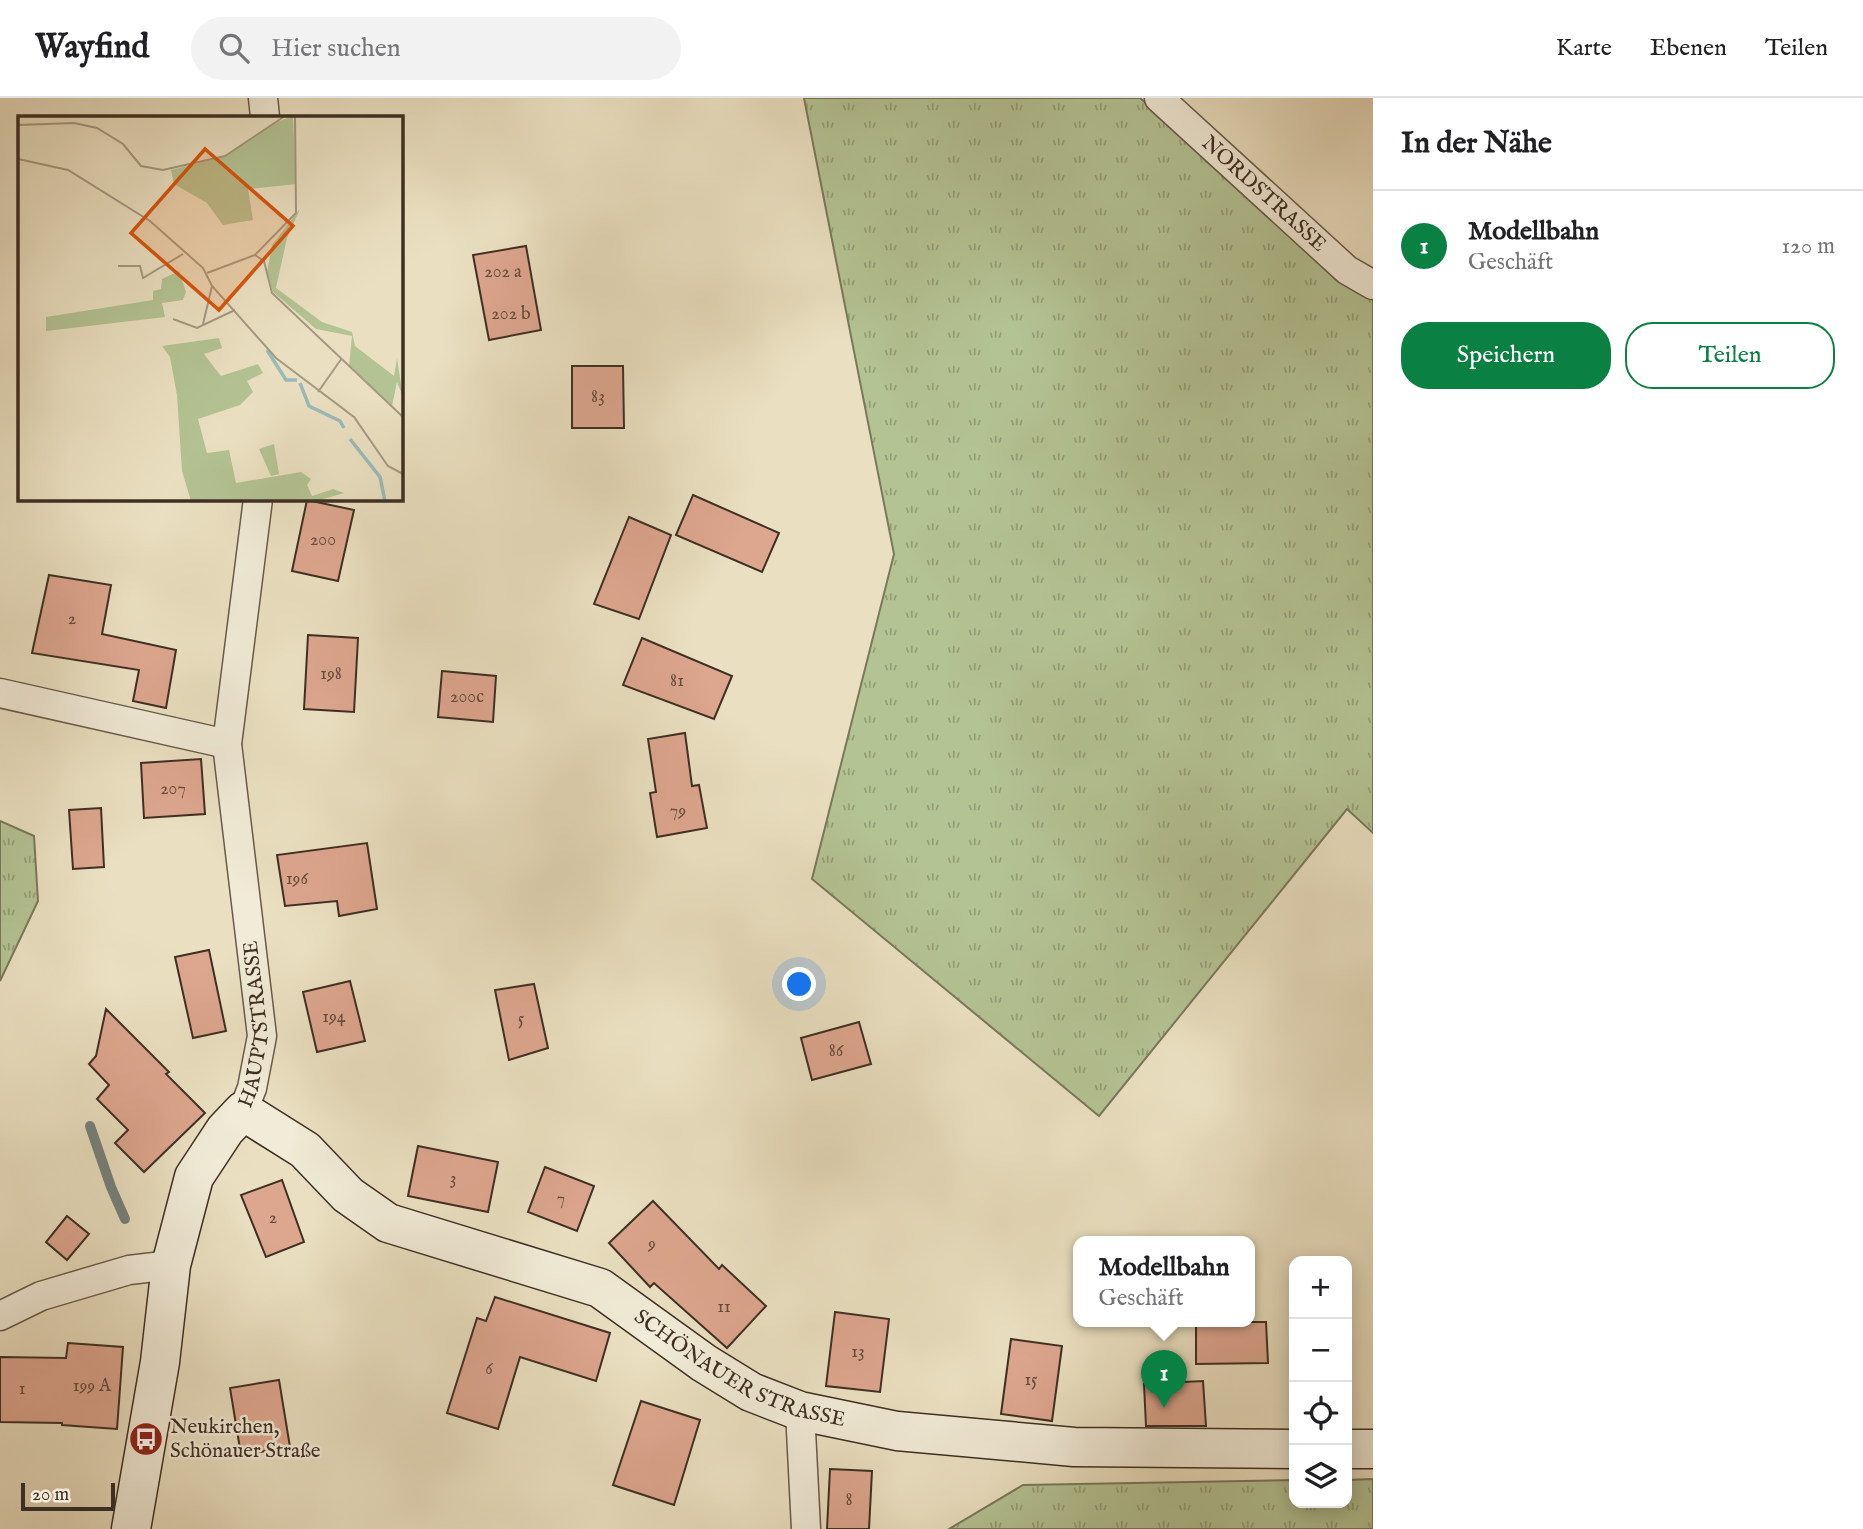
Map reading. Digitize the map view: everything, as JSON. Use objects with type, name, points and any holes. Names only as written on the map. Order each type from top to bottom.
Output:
[{"type":"street","points":[[263,98],[265,116]]},
{"type":"street","name":"NORDSTRASSE","points":[[1158,98],[1347,270],[1373,285]]},
{"type":"street","name":"HAUPTSTRASSE","points":[[131,1529],[160,1362],[171,1265],[194,1177],[225,1130],[243,1111],[252,1088],[262,1036],[227,744],[258,500]]},
{"type":"street","points":[[0,693],[227,744]]},
{"type":"street","name":"SCHÖNAUER STRASSE","points":[[243,1111],[305,1150],[348,1195],[388,1223],[600,1288],[704,1363],[751,1392],[800,1411],[897,1430],[1074,1447],[1289,1449]]},
{"type":"street","points":[[0,1316],[41,1296],[129,1270],[171,1265]]},
{"type":"street","points":[[800,1411],[806,1529]]},
{"type":"street","points":[[1352,1449],[1373,1449]]},
{"type":"green space","points":[[804,98],[1140,98],[1345,283],[1373,299],[1373,833],[1347,809],[1099,1116],[812,879],[894,554]]},
{"type":"green space","points":[[0,821],[34,836],[38,901],[0,981]]},
{"type":"green space","points":[[1373,1479],[1373,1529],[949,1529],[1023,1485],[1289,1480],[1289,1508],[1352,1508],[1352,1480]]},
{"type":"building","points":[[526,246],[541,330],[489,340],[473,255]]},
{"type":"building","points":[[572,366],[623,366],[624,428],[572,428]]},
{"type":"building","points":[[693,495],[779,533],[762,572],[676,535]]},
{"type":"building","points":[[307,500],[354,510],[338,581],[292,571]]},
{"type":"building","points":[[629,517],[671,535],[639,619],[594,604]]},
{"type":"building","points":[[49,575],[111,585],[102,634],[176,650],[166,708],[133,701],[139,670],[32,653]]},
{"type":"building","points":[[308,635],[358,638],[354,712],[304,709]]},
{"type":"building","points":[[642,638],[732,676],[714,719],[623,685]]},
{"type":"building","points":[[442,671],[496,676],[493,722],[438,717]]},
{"type":"building","points":[[685,733],[692,786],[699,785],[707,828],[657,837],[650,793],[656,792],[648,739]]},
{"type":"building","points":[[201,759],[205,814],[144,818],[141,763]]},
{"type":"building","points":[[101,808],[104,867],[73,869],[69,810]]},
{"type":"building","points":[[367,843],[377,909],[339,916],[337,901],[285,906],[277,855]]},
{"type":"building","points":[[209,950],[226,1031],[193,1038],[175,957]]},
{"type":"building","points":[[350,981],[365,1041],[317,1052],[303,992]]},
{"type":"building","points":[[534,984],[548,1048],[509,1060],[495,990]]},
{"type":"building","points":[[106,1009],[169,1072],[166,1074],[205,1113],[144,1172],[115,1143],[128,1130],[97,1099],[109,1085],[89,1064],[96,1056]]},
{"type":"building","points":[[859,1022],[871,1064],[812,1080],[801,1038]]},
{"type":"building","points":[[418,1146],[498,1162],[488,1212],[408,1196]]},
{"type":"building","points":[[545,1167],[594,1186],[577,1231],[528,1212]]},
{"type":"building","points":[[282,1180],[304,1242],[266,1257],[241,1195]]},
{"type":"building","points":[[653,1201],[719,1269],[722,1265],[766,1306],[727,1348],[654,1283],[650,1287],[609,1243]]},
{"type":"building","points":[[67,1216],[89,1234],[67,1260],[46,1242]]},
{"type":"building","points":[[495,1297],[610,1333],[596,1381],[520,1357],[498,1429],[447,1413],[477,1318],[486,1321]]},
{"type":"building","points":[[835,1312],[889,1319],[880,1392],[826,1386]]},
{"type":"building","points":[[1255,1322],[1266,1322],[1268,1363],[1196,1364],[1196,1327],[1255,1327]]},
{"type":"building","points":[[1011,1339],[1062,1346],[1052,1421],[1001,1414]]},
{"type":"building","points":[[68,1343],[123,1347],[117,1429],[62,1423],[0,1422],[0,1357],[66,1358]]},
{"type":"building","points":[[279,1380],[290,1447],[241,1455],[230,1388]]},
{"type":"building","points":[[1203,1381],[1206,1426],[1146,1426],[1144,1384]]},
{"type":"building","points":[[641,1401],[700,1420],[674,1505],[613,1485]]},
{"type":"building","points":[[830,1469],[872,1471],[869,1529],[827,1529]]},
{"type":"waterway","points":[[90,1126],[125,1219]]},
{"type":"place","name":"Modellbahn","points":[[1164,1408]]},
{"type":"place","name":"Neukirchen, Schönauer Straße","points":[[146,1439]]}]
